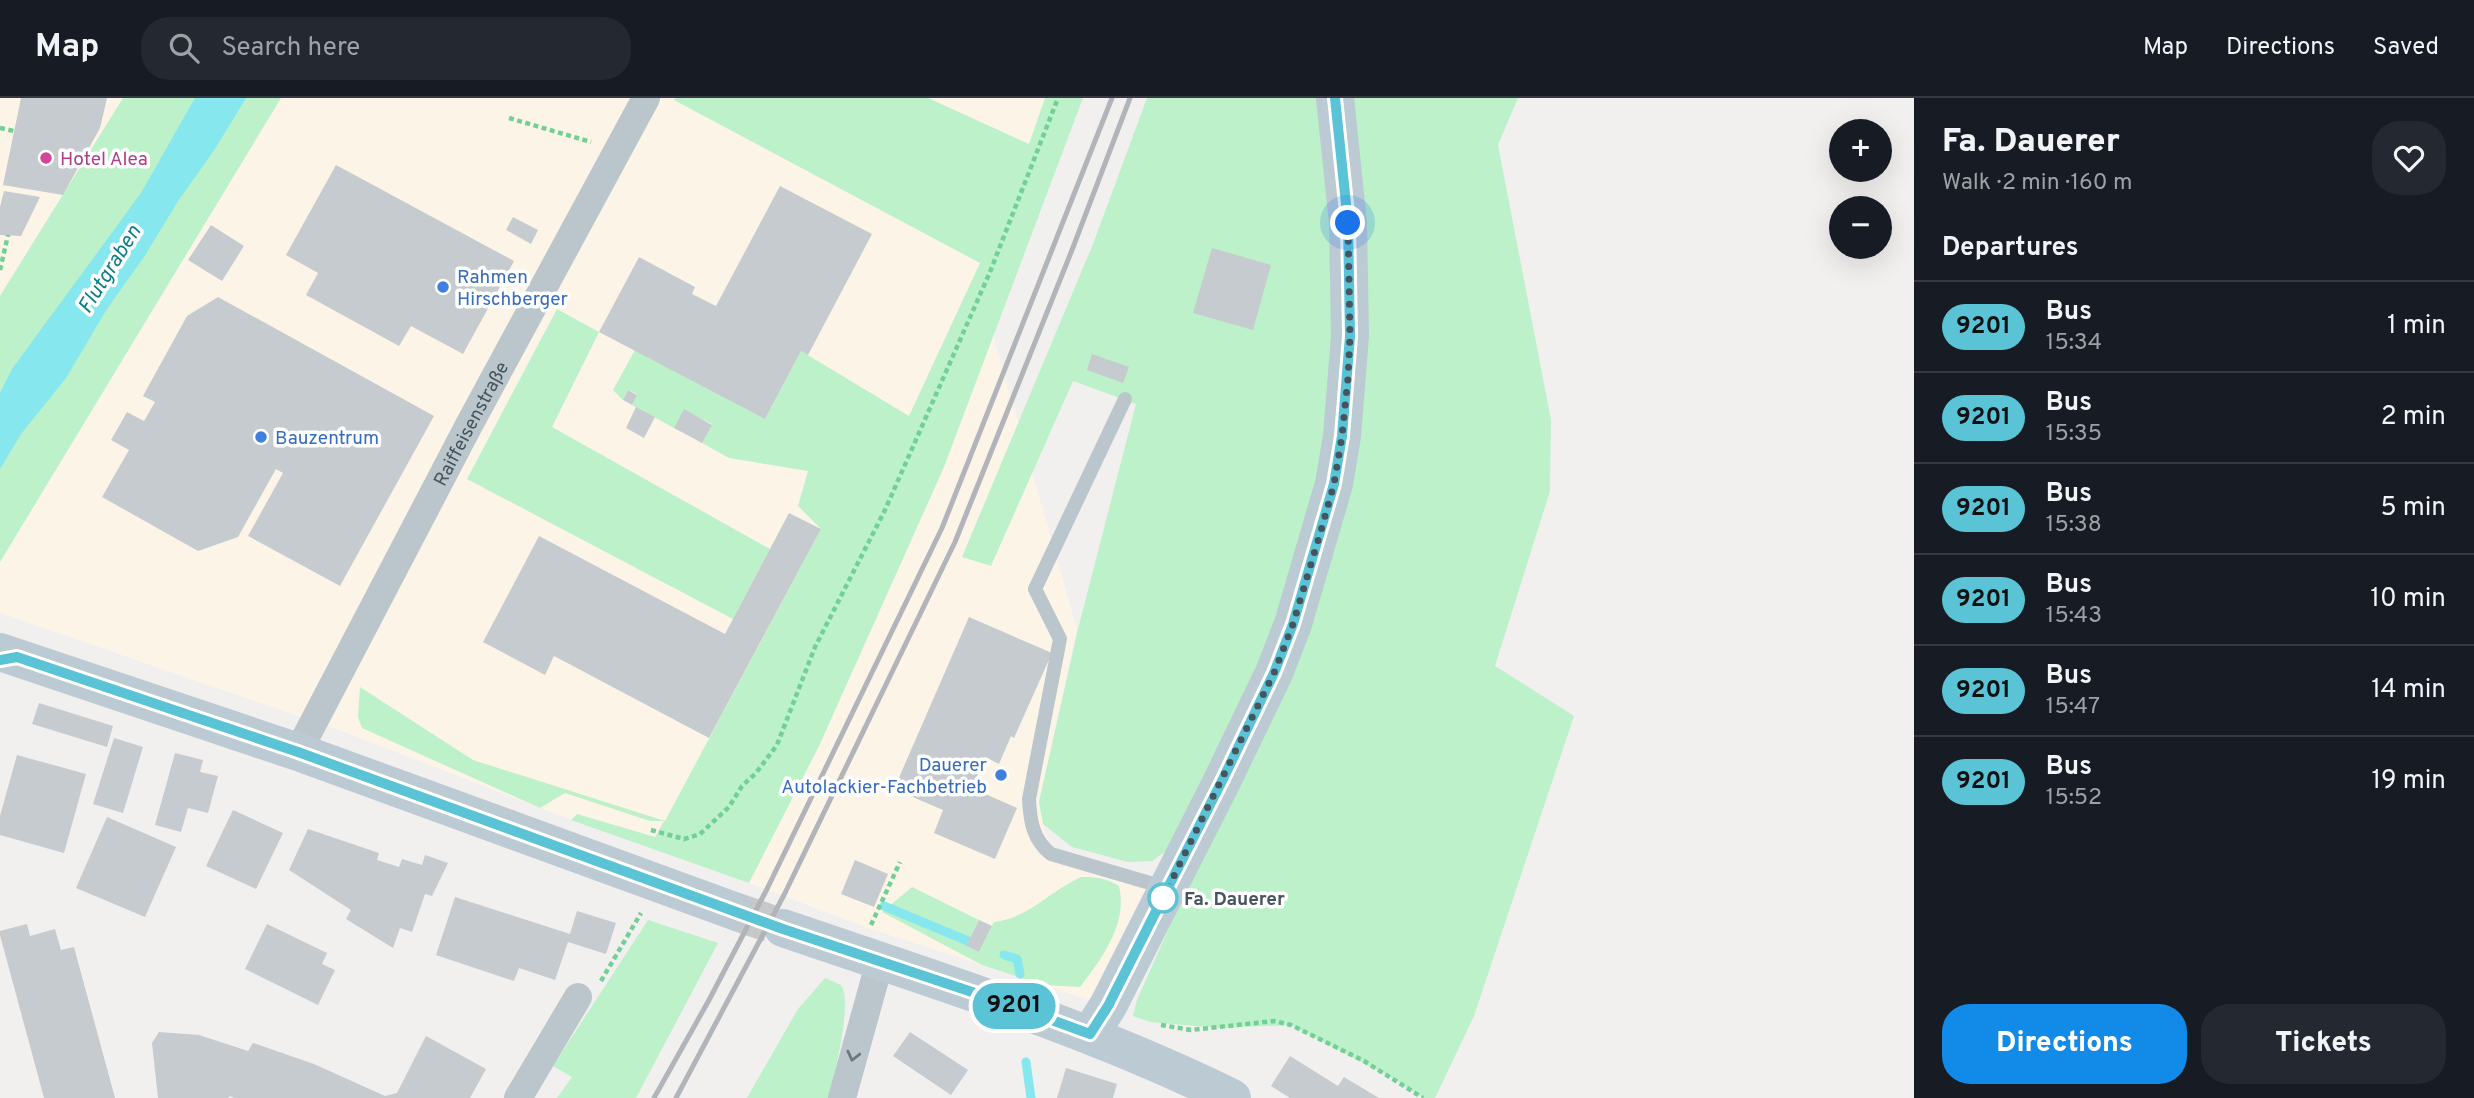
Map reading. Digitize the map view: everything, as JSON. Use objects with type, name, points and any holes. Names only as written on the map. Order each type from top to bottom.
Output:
[{"type":"main road","points":[[1090,1034],[1108,1006],[1274,673],[1293,624],[1334,484],[1342,436],[1350,336],[1348,223],[1335,98]]},
{"type":"main road","points":[[6,656],[298,752],[734,911]]},
{"type":"main road","points":[[783,929],[1021,1008],[1090,1034],[1232,1098]]},
{"type":"street","name":"Raiffeisenstraße","points":[[298,752],[469,425],[646,98]]},
{"type":"street","points":[[842,1098],[880,961]]},
{"type":"street","points":[[518,1098],[578,997]]},
{"type":"lane","points":[[1125,399],[1035,589],[1060,639],[1029,799],[1030,814],[1038,840],[1051,854],[1168,888]]},
{"type":"path","points":[[650,830],[684,839],[700,834],[729,807],[742,786],[756,773],[777,745],[815,648],[886,510],[957,348],[990,272],[1058,98]]},
{"type":"path","points":[[509,118],[619,150]]},
{"type":"path","points":[[0,128],[14,131]]},
{"type":"path","points":[[0,270],[8,235]]},
{"type":"path","points":[[878,910],[900,862]]},
{"type":"path","points":[[578,997],[589,1001],[646,905]]},
{"type":"path","points":[[1159,1025],[1191,1030],[1274,1021],[1291,1025],[1364,1061],[1423,1098]]},
{"type":"shaded area","points":[[0,98],[123,98],[0,296]]},
{"type":"shaded area","points":[[281,98],[1083,98],[993,335],[1077,629],[1039,802],[1051,854],[1168,888],[1108,1006],[871,929],[540,808],[347,733],[0,613],[0,562]]},
{"type":"green space","points":[[123,98],[281,98],[0,562],[0,296]]},
{"type":"green space","points":[[928,98],[1029,144],[1045,98],[1083,98],[944,467],[820,744],[749,883],[571,820],[577,814],[655,837],[664,821],[650,821],[565,793],[540,808],[362,728],[358,717],[360,687],[473,760],[665,821],[821,529],[798,506],[808,471],[729,458],[702,443],[712,424],[684,410],[674,428],[632,405],[637,394],[628,390],[623,400],[613,390],[635,350],[765,419],[801,351],[909,416],[980,263],[674,100]]},
{"type":"green space","points":[[1147,98],[1321,98],[1340,247],[1322,462],[1270,646],[1166,851],[1152,861],[1128,862],[1072,847],[1043,824],[1039,802],[1078,629],[1136,404],[1073,381],[991,566],[962,557],[1093,244]]},
{"type":"green space","points":[[1352,98],[1518,98],[1498,145],[1551,420],[1550,491],[1495,666],[1574,716],[1474,1016],[1435,1098],[1423,1098],[1392,1078],[1291,1025],[1219,1028],[1150,1022],[1133,1016],[1137,1000],[1326,574]]},
{"type":"green space","points":[[557,309],[599,332],[552,427],[770,549],[733,619],[467,479]]},
{"type":"green space","points":[[1081,877],[1101,878],[1114,883],[1119,886],[1121,900],[1120,914],[1111,940],[1080,987],[1043,985],[982,965],[882,912],[912,887],[979,920],[966,946],[979,952],[994,922],[1018,915]]},
{"type":"green space","points":[[648,920],[718,943],[636,1098],[557,1098],[572,1077],[553,1066]]},
{"type":"green space","points":[[825,978],[841,985],[845,1007],[829,1098],[747,1098],[798,1009]]},
{"type":"water","name":"Flutgraben","points":[[195,98],[246,98],[146,254],[107,309],[66,378],[21,434],[0,469],[0,393],[12,369],[141,193]]},
{"type":"building","name":"Hotel Alea","points":[[21,98],[107,98],[100,128],[63,195],[3,185]]},
{"type":"building","points":[[336,165],[514,261],[463,354],[411,326],[399,346],[306,295],[318,273],[286,255]]},
{"type":"building","points":[[780,186],[872,234],[808,355],[801,351],[765,419],[599,332],[639,257],[695,287],[692,294],[716,306]]},
{"type":"building","points":[[4,191],[40,197],[21,236],[0,235],[0,207]]},
{"type":"building","points":[[513,217],[538,230],[531,244],[506,230]]},
{"type":"building","points":[[211,225],[244,246],[222,281],[188,260]]},
{"type":"building","points":[[1212,248],[1271,265],[1253,330],[1193,313]]},
{"type":"building","points":[[218,297],[434,416],[340,586],[248,536],[283,473],[276,469],[238,537],[198,551],[102,497],[129,450],[111,440],[127,412],[144,421],[155,402],[143,396],[187,316]]},
{"type":"building","points":[[1092,354],[1129,367],[1123,383],[1087,370]]},
{"type":"building","points":[[628,390],[637,395],[632,405],[623,400]]},
{"type":"building","points":[[636,407],[655,417],[644,438],[626,428]]},
{"type":"building","points":[[684,409],[712,425],[702,443],[674,428]]},
{"type":"building","points":[[789,513],[821,529],[709,738],[554,656],[545,675],[483,642],[539,536],[725,634]]},
{"type":"building","points":[[969,617],[1052,653],[1014,738],[1011,736],[999,764],[985,757],[972,788],[1017,808],[995,859],[934,833],[943,810],[894,789]]},
{"type":"building","points":[[39,703],[113,726],[107,747],[32,724]]},
{"type":"building","points":[[114,738],[143,747],[123,813],[93,804]]},
{"type":"building","points":[[175,753],[203,760],[200,772],[218,776],[208,813],[188,808],[181,832],[155,825]]},
{"type":"building","points":[[17,755],[86,774],[64,853],[0,835],[0,816]]},
{"type":"building","points":[[233,810],[283,833],[256,889],[206,866]]},
{"type":"building","points":[[107,817],[176,847],[145,917],[76,888]]},
{"type":"building","points":[[308,829],[379,853],[377,860],[399,867],[402,859],[422,865],[425,855],[448,863],[432,896],[425,894],[412,932],[400,928],[393,948],[346,919],[351,910],[289,870]]},
{"type":"building","points":[[855,860],[888,874],[874,907],[841,894]]},
{"type":"building","points":[[455,897],[570,934],[577,911],[616,923],[606,954],[568,942],[555,980],[519,968],[514,981],[436,955]]},
{"type":"building","points":[[979,920],[992,926],[979,952],[966,946]]},
{"type":"building","points":[[27,924],[30,936],[55,929],[61,950],[74,947],[115,1098],[44,1098],[0,935],[0,931]]},
{"type":"building","points":[[267,924],[327,953],[322,964],[335,970],[318,1005],[245,969]]},
{"type":"building","points":[[159,1032],[199,1035],[248,1051],[253,1043],[314,1064],[385,1096],[397,1093],[426,1036],[486,1069],[470,1098],[158,1098],[152,1043]]},
{"type":"building","points":[[910,1032],[968,1070],[951,1095],[893,1056]]},
{"type":"building","points":[[1290,1056],[1338,1086],[1344,1077],[1379,1098],[1290,1098],[1271,1086]]},
{"type":"building","points":[[1066,1068],[1117,1084],[1113,1098],[1057,1098]]},
{"type":"waterway","points":[[884,906],[968,941]]},
{"type":"waterway","points":[[1004,955],[1017,959],[1020,974]]},
{"type":"waterway","points":[[1026,1062],[1031,1098]]},
{"type":"tunnel","points":[[734,911],[783,928]]},
{"type":"railway","points":[[654,1098],[767,889],[942,528],[1112,98]]},
{"type":"railway","points":[[676,1098],[784,895],[955,542],[1130,98]]},
{"type":"bus line","name":"9201","points":[[0,660],[17,657],[298,752],[783,929],[1090,1034],[1108,1006],[1274,673],[1293,624],[1334,484],[1342,436],[1350,336],[1348,223],[1335,98]]},
{"type":"place","name":"Hotel Alea","points":[[46,158]]},
{"type":"place","name":"Rahmen Hirschberger","points":[[443,287]]},
{"type":"place","name":"Bauzentrum","points":[[261,437]]},
{"type":"place","name":"Dauerer Autolackier-Fachbetrieb","points":[[1001,775]]},
{"type":"place","name":"Fa. Dauerer","points":[[1163,898]]},
{"type":"route","points":[[1163,898],[1274,673],[1293,624],[1334,484],[1348,378],[1348,223]]}]
